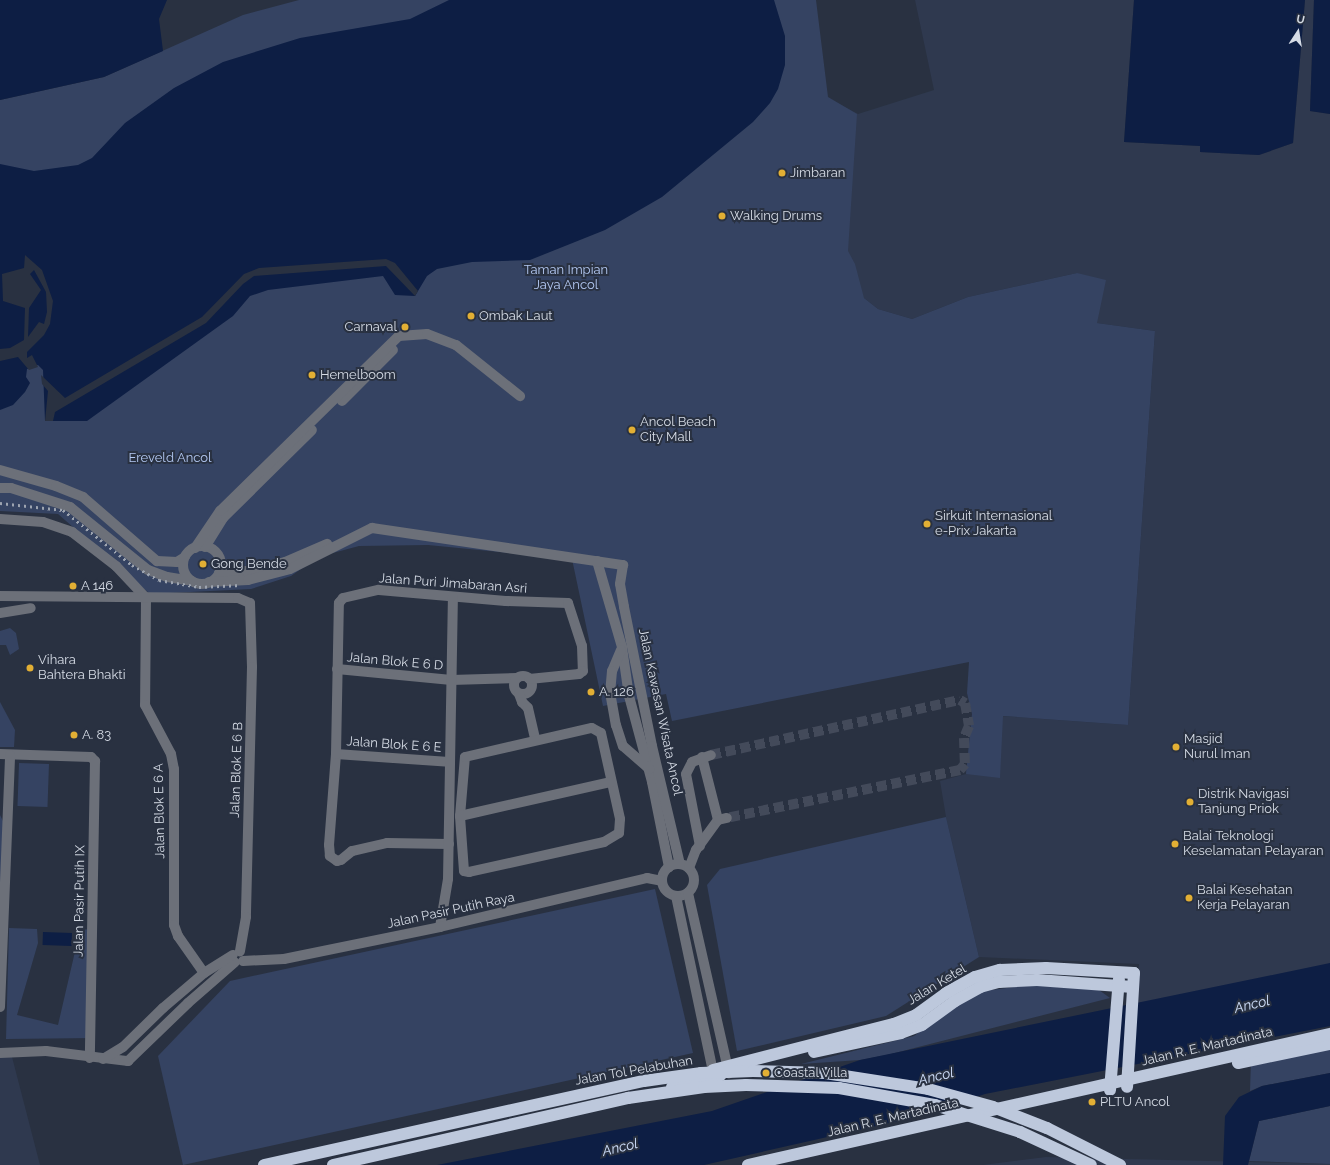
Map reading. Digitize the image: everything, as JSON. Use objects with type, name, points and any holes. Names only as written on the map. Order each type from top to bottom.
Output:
[{"type":"highway","name":"Jalan Ketel","points":[[727,1070],[894,1024],[916,1015],[946,993],[975,977],[1000,970],[1018,968],[1134,972],[1128,1080]]},
{"type":"highway","points":[[1018,968],[1020,981]]},
{"type":"highway","points":[[1110,1083],[1120,972]]},
{"type":"highway","name":"Jalan Ketel","points":[[727,1070],[901,1033],[922,1025],[955,1001],[980,987],[999,982],[1037,980],[1133,988]]},
{"type":"highway","name":"Jalan R. E. Martadinata","points":[[1128,1080],[1330,1034]]},
{"type":"highway","name":"Jalan R. E. Martadinata","points":[[748,1165],[1110,1083],[1330,1044]]},
{"type":"highway","points":[[276,1165],[727,1070]]},
{"type":"highway","name":"Jalan Tol Pelabuhan","points":[[264,1165],[644,1081],[701,1073],[753,1070],[825,1073],[928,1089],[992,1107],[1046,1128],[1120,1165]]},
{"type":"highway","points":[[343,1165],[713,1073]]},
{"type":"highway","name":"Jalan Tol Pelabuhan","points":[[333,1165],[628,1098],[704,1087],[774,1085],[839,1088],[935,1105],[1020,1132],[1091,1165]]},
{"type":"street","points":[[0,470],[56,486],[83,497],[157,561],[177,562],[185,557],[194,548],[220,510],[399,336],[427,334],[456,345],[474,357],[519,399],[471,361],[453,350],[426,340],[411,339],[401,342],[223,518],[205,547]]},
{"type":"street","points":[[0,488],[11,488],[70,507],[148,570],[167,577],[192,581],[209,582],[248,580],[290,568],[372,528],[597,561]]},
{"type":"street","points":[[0,519],[43,522],[72,532],[116,566],[146,598]]},
{"type":"street","points":[[209,582],[219,573],[246,571],[285,562],[333,541],[356,536]]},
{"type":"street","points":[[194,548],[205,547],[215,551],[220,558],[219,573]]},
{"type":"street","points":[[185,557],[184,570],[192,581]]},
{"type":"street","name":"Jalan Kawasan Wisata Ancol","points":[[670,867],[649,769],[629,696],[622,647],[597,561],[623,565],[620,584],[652,746],[685,866]]},
{"type":"street","name":"Jalan Puri Jimabaran Asri","points":[[449,844],[387,843],[352,851],[346,858],[337,861],[330,856],[328,846],[336,754],[338,606],[343,598],[379,590],[452,597],[568,603],[582,646],[584,668],[579,674],[529,679]]},
{"type":"street","points":[[0,596],[146,598]]},
{"type":"street","points":[[440,927],[448,879],[452,597]]},
{"type":"street","name":"Jalan Blok E 6 B","points":[[146,598],[238,598],[250,603],[252,611],[252,668],[246,917],[238,957]]},
{"type":"street","name":"Jalan Blok E 6 A","points":[[146,598],[145,705],[171,754],[174,769],[174,925],[178,936],[204,973]]},
{"type":"street","points":[[611,608],[624,607]]},
{"type":"street","points":[[0,613],[31,608]]},
{"type":"street","points":[[622,647],[610,682],[616,725],[623,746],[649,769]]},
{"type":"street","name":"Jalan Blok E 6 D","points":[[337,670],[451,680],[517,678]]},
{"type":"street","points":[[524,693],[514,688],[517,678],[523,676],[529,679],[532,687],[524,693],[522,702],[528,708],[535,739]]},
{"type":"street","points":[[592,728],[601,732],[621,829],[614,838],[469,872],[463,869],[460,816],[465,757],[535,739],[592,728]]},
{"type":"street","points":[[0,1007],[5,754]]},
{"type":"street","name":"Jalan Pasir Putih IX","points":[[5,754],[91,757],[95,766],[90,1058]]},
{"type":"street","name":"Jalan Blok E 6 E","points":[[336,754],[449,762]]},
{"type":"street","points":[[688,893],[676,896],[667,891],[662,881],[664,873],[670,867],[685,866],[722,819],[707,756],[692,762],[686,774],[700,846]]},
{"type":"street","points":[[460,816],[611,782]]},
{"type":"street","points":[[685,866],[694,879],[688,893],[724,1047],[727,1070]]},
{"type":"street","name":"Jalan Pasir Putih Raya","points":[[103,1060],[123,1047],[163,1008],[204,973],[238,957],[284,959],[440,927],[647,878],[662,881]]},
{"type":"street","points":[[676,896],[710,1050],[713,1073]]},
{"type":"street","points":[[0,1054],[46,1051],[103,1060],[128,1061],[238,957]]},
{"type":"street","points":[[163,1008],[174,1017]]},
{"type":"shaded area","points":[[915,0],[1134,0],[1124,142],[1200,146],[1200,152],[1259,155],[1293,143],[1305,0],[1314,0],[1310,111],[1330,114],[1330,964],[1134,1005],[1139,964],[979,957],[946,817],[940,781],[966,774],[972,714],[1128,725],[1155,331],[1097,323],[1077,273],[968,297],[912,319],[878,309],[864,298],[401,297],[828,98],[858,114],[934,90]]},
{"type":"shaded area","points":[[0,1053],[11,1053],[40,1165],[0,1165]]},
{"type":"shaded area","points":[[1046,1157],[1330,1164],[1330,1165],[983,1165]]},
{"type":"green space","name":"Taman Impian Jaya Ancol","points":[[299,0],[816,0],[828,97],[857,114],[848,251],[855,264],[864,298],[878,309],[912,319],[968,297],[1077,273],[1106,280],[1097,323],[1155,331],[1128,725],[1003,716],[1000,778],[966,774],[972,714],[967,693],[969,662],[672,721],[666,694],[603,706],[572,559],[428,545],[359,546],[318,557],[291,576],[251,589],[150,594],[58,514],[0,511],[0,100],[104,77],[243,15]]},
{"type":"green space","points":[[10,628],[16,633],[19,649],[10,655],[6,645],[0,645],[0,631]]},
{"type":"green space","points":[[0,702],[15,730],[14,747],[0,747]]},
{"type":"green space","points":[[19,763],[49,764],[47,807],[17,806]]},
{"type":"green space","points":[[0,815],[3,821],[0,930]]},
{"type":"green space","points":[[946,817],[979,957],[886,1016],[737,1051],[707,885],[720,869]]},
{"type":"green space","points":[[655,889],[693,1053],[183,1165],[158,1056],[230,981]]},
{"type":"green space","points":[[9,928],[37,929],[38,943],[17,1015],[58,1025],[80,930],[91,929],[94,1038],[6,1039]]},
{"type":"green space","points":[[1029,985],[1099,990],[1110,998],[887,1055],[860,1060],[801,1064],[914,1036],[957,1005],[984,991]]},
{"type":"green space","points":[[1330,1043],[1330,1073],[1262,1086],[1250,1091],[1251,1060]]},
{"type":"green space","points":[[1330,1106],[1330,1164],[1249,1161],[1259,1121]]},
{"type":"water","points":[[0,0],[167,0],[159,19],[163,51],[104,77],[0,100]]},
{"type":"water","points":[[449,0],[774,0],[785,36],[785,65],[778,89],[770,103],[753,122],[662,197],[605,230],[530,260],[472,262],[437,269],[427,276],[415,296],[395,295],[383,276],[268,290],[250,296],[233,316],[87,421],[45,421],[43,370],[38,365],[27,369],[26,377],[30,383],[25,392],[13,405],[0,410],[0,164],[34,171],[78,165],[92,158],[125,123],[174,88],[223,62],[300,38],[410,19]]},
{"type":"water","points":[[1134,0],[1305,0],[1293,143],[1259,155],[1200,152],[1200,146],[1124,142]]},
{"type":"water","points":[[1314,0],[1330,0],[1330,114],[1310,111]]},
{"type":"water","points":[[43,932],[72,933],[72,946],[43,945]]},
{"type":"water","name":"Ancol","points":[[1330,963],[1330,1026],[985,1094],[916,1117],[704,1165],[437,1165],[712,1111],[860,1060]]},
{"type":"water","points":[[1330,1073],[1330,1106],[1259,1121],[1248,1165],[1223,1165],[1225,1116],[1239,1097],[1262,1086]]},
{"type":"pier","points":[[25,255],[42,270],[53,301],[50,324],[44,335],[27,352],[27,358],[32,355],[38,367],[29,370],[18,357],[0,361],[0,349],[10,348],[24,340],[25,308],[3,301],[2,274],[24,268]],"holes":[[[34,270],[46,292],[47,312],[44,324],[39,322],[28,337],[29,308],[41,290],[30,274]]]},
{"type":"pier","points":[[386,259],[395,263],[418,291],[415,296],[386,266],[254,276],[243,284],[206,323],[55,412],[53,421],[45,421],[48,391],[42,384],[41,375],[65,398],[202,317],[244,274],[259,268]]},
{"type":"tunnel","points":[[711,755],[960,700],[965,703],[969,726],[964,738],[965,764],[960,770],[727,818]]},
{"type":"railway","points":[[0,503],[63,510],[132,565],[159,580],[199,587],[241,585]]},
{"type":"place","name":"Jimbaran","points":[[782,173]]},
{"type":"place","name":"Walking Drums","points":[[722,216]]},
{"type":"place","name":"Ombak Laut","points":[[471,316]]},
{"type":"place","name":"Carnaval","points":[[405,327]]},
{"type":"place","name":"Hemelboom","points":[[312,375]]},
{"type":"place","name":"Ancol Beach City Mall","points":[[632,430]]},
{"type":"place","name":"Sirkuit Internasional e-Prix Jakarta","points":[[927,524]]},
{"type":"place","name":"Gong Bende","points":[[203,564]]},
{"type":"place","name":"A 146","points":[[73,586]]},
{"type":"place","name":"Vihara Bahtera Bhakti","points":[[30,668]]},
{"type":"place","name":"A. 126","points":[[591,692]]},
{"type":"place","name":"A. 83","points":[[74,735]]},
{"type":"place","name":"Masjid Nurul Iman","points":[[1176,747]]},
{"type":"place","name":"Distrik Navigasi Tanjung Priok","points":[[1190,802]]},
{"type":"place","name":"Balai Teknologi Keselamatan Pelayaran","points":[[1175,844]]},
{"type":"place","name":"Balai Kesehatan Kerja Pelayaran","points":[[1189,898]]},
{"type":"place","name":"Coastal Villa","points":[[766,1073]]},
{"type":"place","name":"PLTU Ancol","points":[[1092,1102]]},
{"type":"park label","name":"Ereveld Ancol","points":[[170,458]]}]
